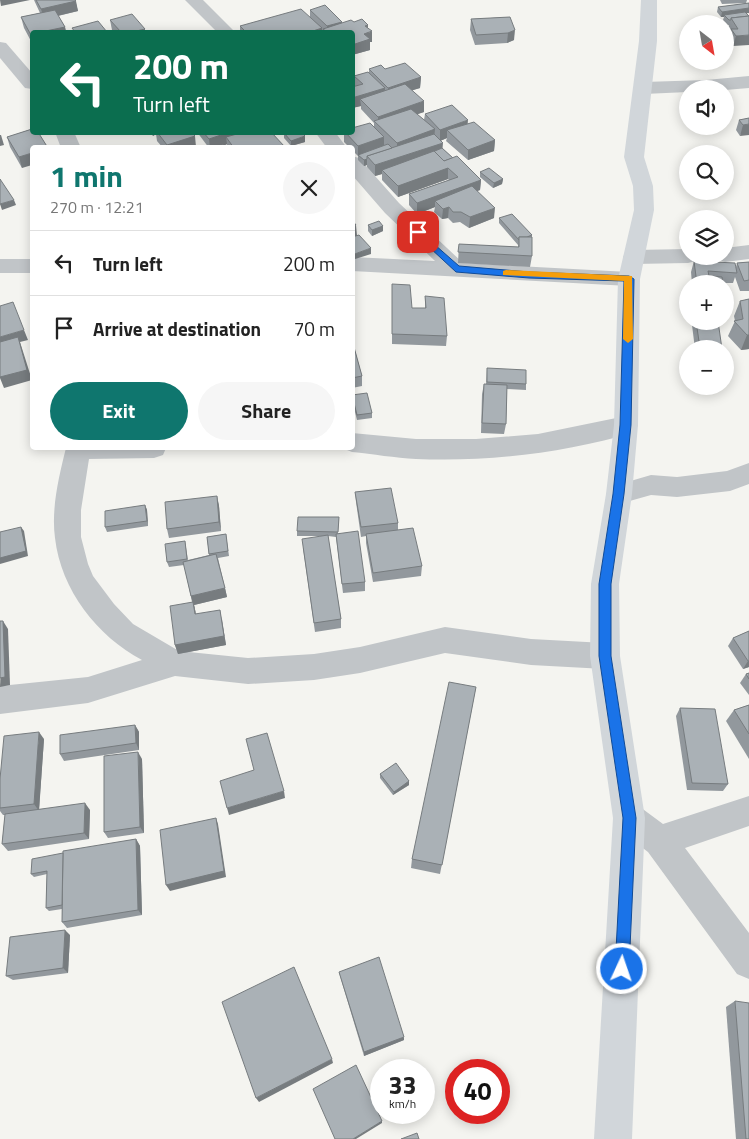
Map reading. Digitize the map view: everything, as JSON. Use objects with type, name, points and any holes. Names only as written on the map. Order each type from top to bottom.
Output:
[{"type":"street","points":[[193,0],[204,24],[220,30]]},
{"type":"street","points":[[613,1139],[629,818],[605,656],[605,584],[619,494],[626,425],[631,268],[644,210],[643,186],[634,157],[641,96],[644,88],[649,32],[649,0]]},
{"type":"street","points":[[0,47],[30,82]]},
{"type":"street","points":[[644,88],[706,86],[749,82]]},
{"type":"street","points":[[327,135],[335,145]]},
{"type":"street","points":[[355,165],[392,208],[456,269]]},
{"type":"street","points":[[734,254],[749,252]]},
{"type":"street","points":[[355,264],[529,275],[631,268],[679,258]]},
{"type":"street","points":[[0,266],[30,266]]},
{"type":"street","points":[[355,442],[416,449],[476,449],[538,444],[626,425]]},
{"type":"street","points":[[78,450],[68,510],[68,537],[74,564],[82,584],[104,614],[123,633],[142,646],[176,663],[248,671],[314,667],[360,660],[408,647],[445,640],[530,652],[605,656]]},
{"type":"street","points":[[619,494],[651,485],[677,487],[730,482],[749,473]]},
{"type":"street","points":[[0,700],[88,690],[176,663]]},
{"type":"street","points":[[660,841],[749,810]]},
{"type":"street","points":[[629,818],[660,841],[749,962]]},
{"type":"building","points":[[36,0],[75,0],[76,1],[41,9]]},
{"type":"building","points":[[749,3],[749,8],[722,12],[718,7]]},
{"type":"building","points":[[325,5],[342,22],[327,26],[310,10]]},
{"type":"building","points":[[301,9],[322,28],[316,30],[244,30],[240,26]]},
{"type":"building","points":[[55,10],[65,27],[51,30],[30,30],[30,33],[21,17]]},
{"type":"building","points":[[745,12],[749,16],[734,18],[734,15],[724,15]]},
{"type":"building","points":[[132,14],[145,29],[119,30],[110,20]]},
{"type":"building","points":[[749,16],[749,35],[736,36],[734,29],[738,29],[734,23],[734,18]]},
{"type":"building","points":[[510,17],[515,30],[508,33],[476,35],[471,19]]},
{"type":"building","points":[[362,19],[368,25],[365,26],[372,31],[364,34],[370,39],[355,44],[355,30],[323,29],[351,20],[354,22]]},
{"type":"building","points":[[98,21],[105,30],[74,30],[72,28]]},
{"type":"building","points":[[405,63],[421,77],[388,88],[369,69],[381,65],[385,69]]},
{"type":"building","points":[[368,72],[385,88],[355,97],[355,86],[363,84],[355,76]]},
{"type":"building","points":[[405,84],[424,101],[378,117],[360,99]]},
{"type":"building","points":[[452,105],[468,120],[440,130],[425,114]]},
{"type":"building","points":[[411,109],[435,129],[397,143],[374,121]]},
{"type":"building","points":[[749,118],[749,124],[743,125],[739,120]]},
{"type":"building","points":[[474,122],[495,140],[468,150],[447,130]]},
{"type":"building","points":[[370,123],[384,137],[358,146],[348,135],[355,135],[355,127]]},
{"type":"building","points":[[30,130],[30,135],[40,135],[46,145],[30,145],[30,154],[19,157],[7,137]]},
{"type":"building","points":[[434,134],[443,143],[375,165],[367,156]]},
{"type":"building","points":[[159,135],[195,136],[167,145]]},
{"type":"building","points":[[206,135],[221,135],[209,139]]},
{"type":"building","points":[[233,135],[274,135],[283,145],[232,145],[226,137]]},
{"type":"building","points":[[286,135],[305,136],[291,141]]},
{"type":"building","points":[[388,144],[392,148],[367,156],[367,159],[364,160],[358,155]]},
{"type":"building","points":[[442,148],[453,158],[444,161],[434,151]]},
{"type":"building","points":[[434,151],[444,161],[457,156],[481,180],[417,203],[409,194],[458,177],[448,168],[398,186],[382,170]]},
{"type":"building","points":[[489,168],[503,179],[494,183],[480,172]]},
{"type":"building","points":[[0,179],[14,200],[0,204]]},
{"type":"building","points":[[472,186],[495,208],[470,217],[461,212],[453,212],[449,207],[443,209],[435,201]]},
{"type":"building","points":[[512,214],[532,235],[519,237],[519,240],[499,218]]},
{"type":"building","points":[[379,221],[383,226],[372,230],[368,225]]},
{"type":"building","points":[[359,235],[371,248],[355,254],[355,236]]},
{"type":"building","points":[[519,237],[532,237],[532,256],[458,252],[459,244],[519,247]]},
{"type":"building","points":[[749,262],[749,280],[744,281],[737,263]]},
{"type":"building","points":[[734,263],[737,273],[708,271],[709,275],[696,275],[695,265],[734,265]]},
{"type":"building","points":[[392,284],[410,285],[412,308],[426,308],[425,296],[444,298],[447,336],[392,334]]},
{"type":"building","points":[[749,299],[749,335],[734,321],[743,319],[740,301]]},
{"type":"building","points":[[13,302],[24,330],[0,337],[0,306]]},
{"type":"building","points":[[697,330],[719,330],[721,340],[699,340]]},
{"type":"building","points":[[18,337],[27,370],[0,377],[0,342]]},
{"type":"building","points":[[355,351],[362,376],[355,377]]},
{"type":"building","points":[[487,368],[526,370],[526,384],[487,382]]},
{"type":"building","points":[[484,384],[507,385],[506,424],[482,423]]},
{"type":"building","points":[[367,393],[372,413],[357,415],[355,395]]},
{"type":"building","points":[[391,488],[398,523],[361,527],[355,492]]},
{"type":"building","points":[[217,496],[219,522],[167,529],[165,502]]},
{"type":"building","points":[[145,505],[147,521],[105,527],[105,511]]},
{"type":"building","points":[[298,517],[339,517],[338,532],[297,531]]},
{"type":"building","points":[[21,527],[26,551],[0,558],[0,532]]},
{"type":"building","points":[[413,528],[422,566],[373,573],[366,534]]},
{"type":"building","points":[[358,531],[365,582],[342,584],[336,534]]},
{"type":"building","points":[[226,534],[228,551],[209,554],[207,537]]},
{"type":"building","points":[[328,535],[341,619],[314,623],[302,539]]},
{"type":"building","points":[[185,541],[187,559],[167,562],[165,544]]},
{"type":"building","points":[[216,554],[225,588],[191,596],[183,562]]},
{"type":"building","points":[[193,602],[195,614],[220,610],[224,636],[175,645],[170,606]]},
{"type":"building","points":[[0,621],[3,621],[5,677],[0,678]]},
{"type":"building","points":[[749,631],[749,661],[748,661],[733,638]]},
{"type":"building","points":[[449,682],[476,687],[442,865],[412,859]]},
{"type":"building","points":[[749,705],[749,734],[734,710]]},
{"type":"building","points":[[680,708],[715,709],[728,784],[692,783]]},
{"type":"building","points":[[135,725],[136,743],[60,754],[60,735]]},
{"type":"building","points":[[39,732],[34,804],[0,808],[0,779],[4,736]]},
{"type":"building","points":[[267,733],[284,791],[227,808],[220,781],[254,770],[246,739]]},
{"type":"building","points":[[138,752],[140,827],[104,832],[104,756]]},
{"type":"building","points":[[396,763],[409,781],[394,792],[380,774]]},
{"type":"building","points":[[85,803],[84,833],[2,844],[5,814]]},
{"type":"building","points":[[216,818],[224,871],[166,885],[160,830]]},
{"type":"building","points":[[136,839],[138,910],[62,922],[63,851]]},
{"type":"building","points":[[63,853],[62,905],[46,908],[47,871],[31,874],[32,859]]},
{"type":"building","points":[[65,930],[63,968],[6,976],[10,937]]},
{"type":"building","points":[[379,957],[404,1037],[364,1052],[339,972]]},
{"type":"building","points":[[294,967],[332,1059],[256,1098],[222,1002]]},
{"type":"building","points":[[735,1001],[749,1003],[749,1139],[746,1139]]},
{"type":"building","points":[[356,1065],[370,1095],[370,1124],[377,1124],[353,1139],[335,1139],[313,1089]]},
{"type":"building","points":[[417,1133],[419,1139],[401,1139]]},
{"type":"slow traffic","points":[[506,273],[629,279],[628,339]]},
{"type":"route","points":[[418,232],[456,269],[529,275],[629,279],[626,425],[619,494],[605,584],[605,656],[629,818],[622,969]]}]
